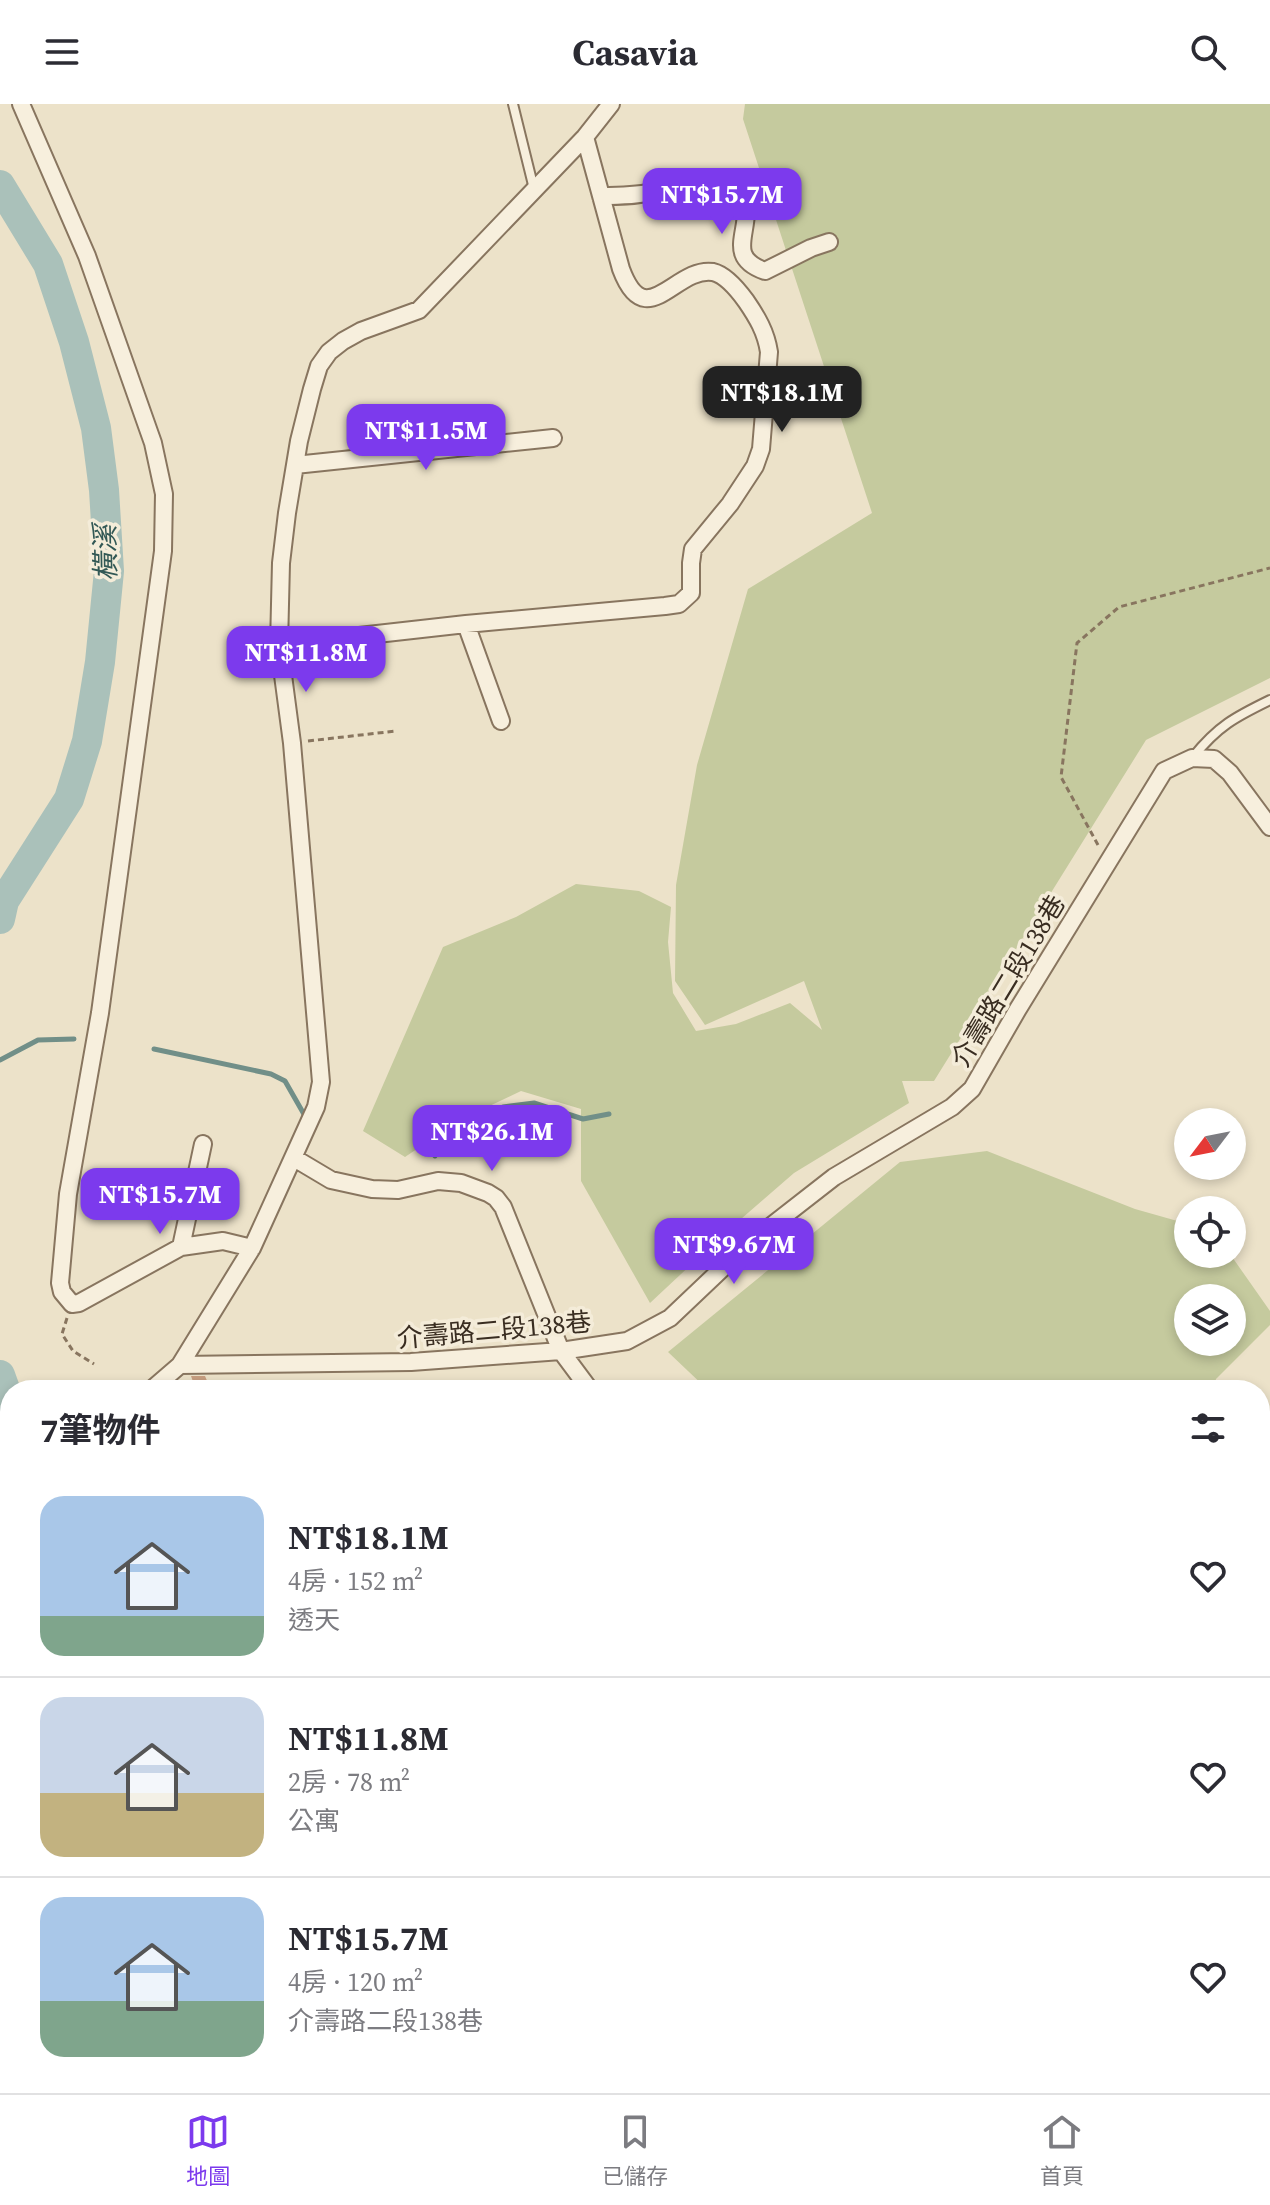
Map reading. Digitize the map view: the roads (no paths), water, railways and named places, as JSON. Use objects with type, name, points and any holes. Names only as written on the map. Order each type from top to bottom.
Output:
[{"type":"street","points":[[21,104],[87,256],[153,443],[164,494],[163,551],[102,998],[68,1194],[60,1283],[62,1292],[72,1304],[181,1247],[223,1241],[252,1248]]},
{"type":"street","points":[[163,1380],[180,1365],[252,1248],[316,1107],[321,1082],[292,743],[279,645],[281,563],[295,465],[319,366],[329,352],[343,341],[361,331],[419,310],[585,137],[611,104]]},
{"type":"street","points":[[279,645],[679,604],[691,593],[693,549],[730,504],[755,466],[761,449],[769,352],[764,329],[739,291],[715,272],[691,277],[651,298],[633,294],[621,269],[585,137]]},
{"type":"street","points":[[601,196],[651,192],[687,182],[720,184],[730,188],[744,202],[746,209],[742,251],[747,261],[765,271],[829,242]]},
{"type":"street","points":[[295,465],[553,438]]},
{"type":"street","points":[[466,624],[501,721]]},
{"type":"street","points":[[1192,758],[1214,759],[1230,773],[1270,827]]},
{"type":"street","name":"介壽路二段138巷","points":[[180,1365],[411,1362],[561,1351],[627,1341],[670,1318],[748,1244],[834,1177],[952,1107],[972,1089],[1164,771],[1192,758]]},
{"type":"street","points":[[181,1247],[203,1144]]},
{"type":"street","points":[[294,1158],[331,1180],[372,1189],[398,1190],[448,1180],[496,1198],[503,1207],[561,1351],[583,1380]]},
{"type":"lane","points":[[513,104],[534,189]]},
{"type":"lane","points":[[1192,758],[1211,735],[1232,719],[1270,700]]},
{"type":"waterway","name":"橫溪","points":[[0,185],[48,264],[74,342],[96,428],[109,571],[100,662],[87,741],[69,799],[4,901],[0,919]]},
{"type":"waterway","points":[[0,1060],[38,1040],[74,1039]]},
{"type":"waterway","points":[[154,1049],[271,1074],[285,1081],[305,1116]]},
{"type":"waterway","points":[[435,1156],[450,1129],[503,1107],[534,1103],[583,1119],[609,1114]]},
{"type":"waterway","name":"橫溪","points":[[0,1375],[2,1380]]}]
